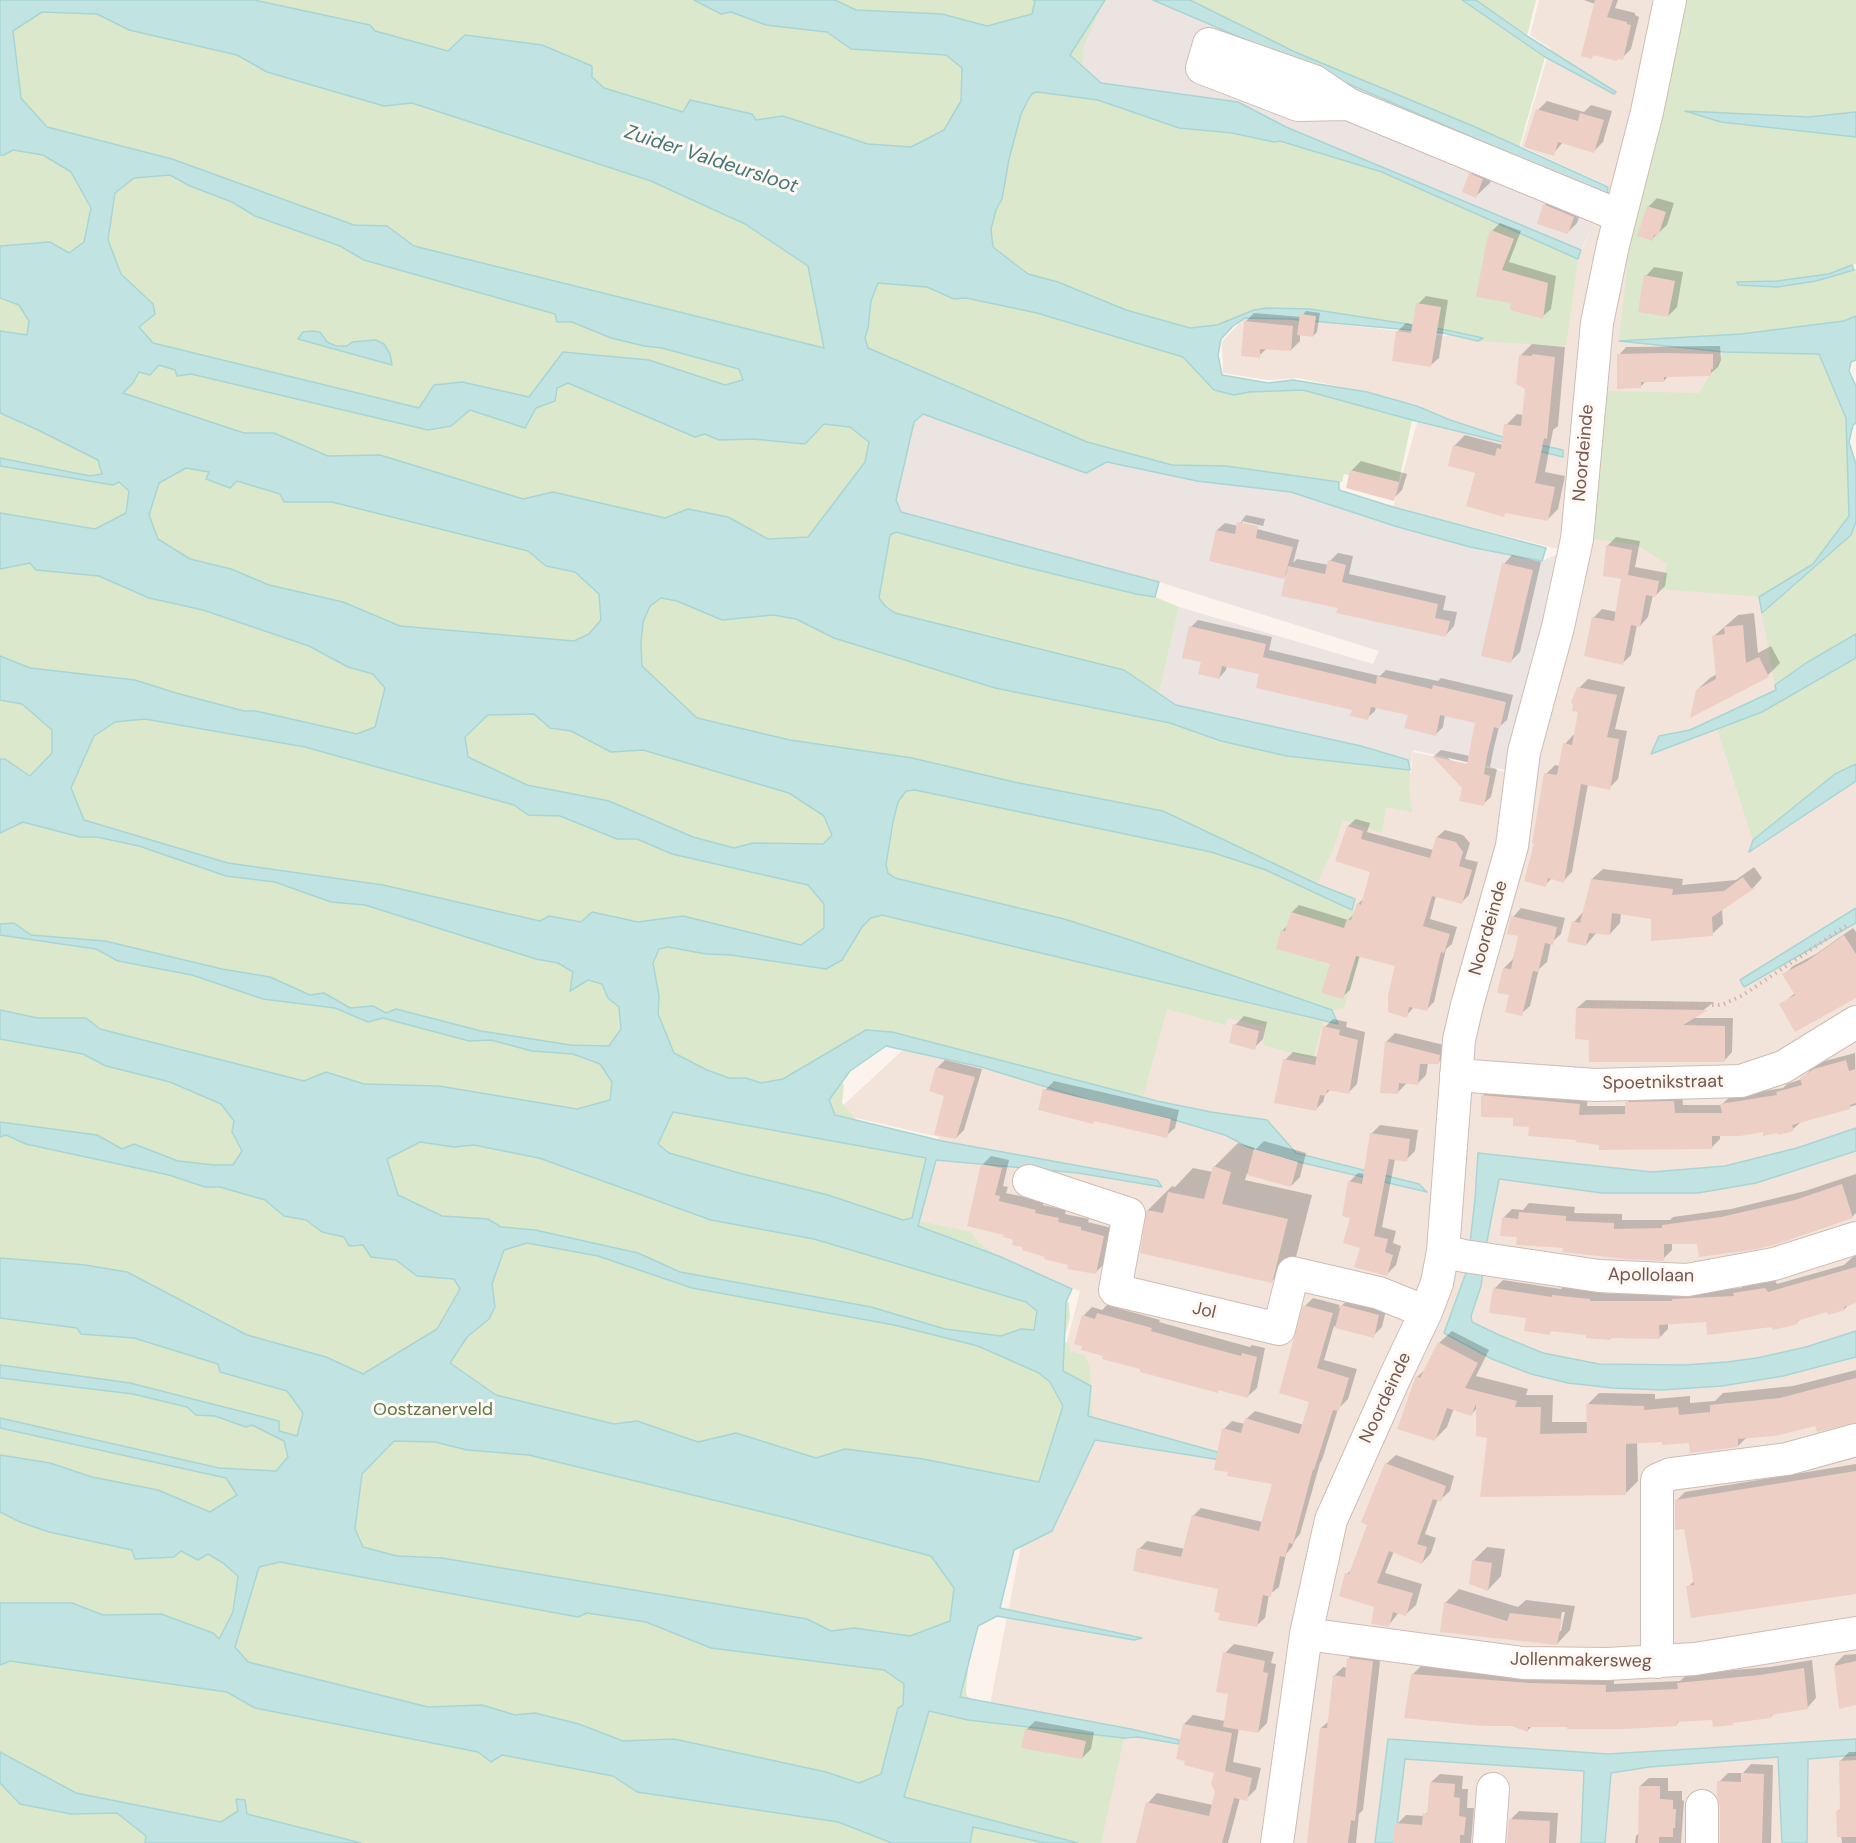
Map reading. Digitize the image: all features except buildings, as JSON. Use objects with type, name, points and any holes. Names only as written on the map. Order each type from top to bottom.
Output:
[{"type":"street","name":"Noordeinde","points":[[1277,1843],[1306,1634],[1330,1520],[1426,1312],[1437,1283],[1465,1256],[1456,1075],[1459,1040],[1512,846],[1524,752],[1558,627],[1577,539],[1597,323],[1620,216],[1647,112],[1670,0]]},
{"type":"street","points":[[1348,104],[1620,216]]},
{"type":"street","name":"Spoetnikstraat","points":[[1456,1075],[1595,1085],[1741,1081],[1783,1067],[1856,1022]]},
{"type":"street","name":"Jol","points":[[1029,1181],[1129,1214],[1115,1290],[1279,1329],[1293,1273],[1379,1293],[1426,1312]]},
{"type":"street","name":"Apollolaan","points":[[1465,1256],[1599,1276],[1687,1280],[1774,1264],[1856,1238]]},
{"type":"street","points":[[1658,1662],[1657,1480],[1671,1474],[1787,1459],[1856,1440]]},
{"type":"street","name":"Jollenmakersweg","points":[[1306,1634],[1523,1663],[1607,1664],[1658,1662],[1782,1646],[1856,1633]]},
{"type":"street","points":[[1489,1843],[1493,1790]]},
{"type":"street","points":[[1702,1806],[1702,1843]]},
{"type":"path","points":[[1598,1005],[1722,1005],[1743,995],[1846,926]]},
{"type":"shaded area","points":[[1105,0],[1153,0],[1607,195],[1581,250],[1286,127],[1238,102],[1101,83],[1070,55]]},
{"type":"shaded area","points":[[1539,0],[1856,0],[1724,352],[1661,588],[1759,597],[1856,622],[1856,1843],[963,1843],[1041,1443],[1080,1291],[916,1232],[939,1137],[835,1113],[920,1034],[1138,1091],[1225,747],[1287,758],[1411,773],[1413,752],[1511,773],[1562,550],[1393,507],[1422,406],[1298,378],[1268,380],[1223,373],[1222,342],[1244,318],[1297,320],[1447,336],[1472,220],[1576,264],[1609,186],[1521,146],[1550,48],[1530,35]]},
{"type":"shaded area","points":[[923,414],[1086,473],[1107,462],[1197,481],[1291,492],[1398,527],[1470,547],[1542,561],[1560,553],[1510,771],[1413,750],[1410,770],[1408,760],[1361,746],[1175,705],[1159,694],[1179,607],[1373,664],[1379,651],[1159,582],[901,512],[896,500],[914,422]]},
{"type":"green space","name":"Oostzanerveld","points":[[0,0],[1104,0],[1083,48],[1083,61],[1077,75],[1056,95],[1098,100],[1179,128],[1232,133],[1273,142],[1280,141],[1382,172],[1578,259],[1566,346],[1478,341],[1482,339],[1446,330],[1310,309],[1254,310],[1217,325],[1190,328],[1126,310],[1058,282],[1028,274],[993,247],[991,229],[993,221],[988,228],[1007,307],[1037,313],[1183,357],[1214,390],[1234,395],[1249,392],[1303,390],[1412,420],[1398,486],[1344,474],[1342,482],[1339,482],[1226,466],[1172,465],[1105,447],[1086,472],[1069,469],[946,415],[921,412],[906,446],[898,472],[891,534],[896,532],[1017,565],[1155,597],[1179,607],[1159,694],[1124,670],[895,613],[885,606],[847,642],[995,688],[1170,723],[1221,741],[1287,756],[1410,770],[1409,788],[1412,812],[1386,807],[1382,833],[1343,820],[1317,884],[1163,811],[1014,782],[912,758],[873,752],[907,791],[915,790],[1211,852],[1266,870],[1371,920],[1344,1008],[1332,1010],[1098,931],[901,920],[1323,1022],[1313,1059],[1264,1045],[1265,1027],[1228,1018],[1225,1025],[1167,1009],[1143,1097],[892,1032],[820,1068],[844,1085],[842,1103],[883,1150],[926,1158],[925,1162],[935,1164],[919,1221],[971,1232],[978,1242],[993,1253],[1069,1303],[1070,1317],[1064,1340],[1071,1348],[1070,1351],[1084,1355],[1090,1367],[1092,1424],[1095,1431],[1077,1481],[1063,1508],[1061,1506],[1022,1529],[1002,1579],[1002,1604],[994,1613],[982,1618],[975,1634],[969,1658],[966,1691],[967,1696],[977,1703],[968,1720],[1124,1738],[1101,1843],[1078,1843],[934,1805],[978,1828],[1045,1843],[0,1843]]},
{"type":"green space","points":[[1190,0],[1462,0],[1545,57],[1519,148],[1473,126],[1295,52]]},
{"type":"green space","points":[[1476,0],[1536,0],[1527,36]]},
{"type":"green space","points":[[1684,0],[1856,0],[1856,112],[1809,117],[1688,112],[1721,122],[1856,137],[1856,264],[1829,274],[1777,281],[1737,282],[1777,287],[1816,281],[1856,269],[1856,316],[1844,321],[1741,334],[1619,341],[1630,241]]},
{"type":"green space","points":[[1724,352],[1818,353],[1846,418],[1849,516],[1813,564],[1759,597],[1661,589],[1667,564],[1637,545],[1593,539],[1600,391],[1699,393]]},
{"type":"green space","points":[[1856,522],[1856,634],[1806,662],[1775,685],[1762,614],[1851,535]]},
{"type":"green space","points":[[1856,658],[1856,764],[1835,774],[1753,840],[1717,729],[1762,712]]},
{"type":"water","name":"Zuider Valdeursloot","points":[[0,0],[254,0],[370,25],[375,31],[448,51],[465,35],[542,45],[592,66],[592,77],[604,88],[683,112],[690,100],[752,114],[756,120],[783,116],[868,144],[911,147],[944,130],[961,101],[962,68],[946,55],[851,49],[827,32],[766,25],[731,12],[721,14],[694,0],[835,0],[856,10],[942,14],[987,26],[1032,14],[1035,1],[1033,0],[1105,0],[1070,55],[1101,83],[1238,102],[1286,127],[1581,250],[1578,259],[1382,172],[1280,141],[1274,142],[1232,133],[1179,128],[1098,100],[1037,92],[1029,98],[1021,114],[1009,159],[1002,199],[996,210],[991,229],[993,247],[1028,274],[1058,282],[1126,310],[1190,328],[1217,325],[1254,310],[1310,309],[1483,338],[1478,341],[1443,333],[1289,319],[1245,318],[1233,326],[1221,339],[1218,355],[1222,375],[1268,383],[1293,380],[1367,392],[1417,406],[1450,420],[1499,436],[1563,450],[1563,457],[1412,420],[1303,390],[1249,392],[1234,395],[1214,390],[1183,357],[1037,313],[966,298],[954,299],[927,287],[878,283],[871,301],[865,338],[868,348],[1087,442],[1172,465],[1226,466],[1339,482],[1339,490],[1393,507],[1546,548],[1542,561],[1470,547],[1398,527],[1291,492],[1197,481],[1107,462],[1086,473],[923,414],[914,422],[896,500],[901,512],[1159,582],[1155,597],[1136,594],[896,532],[890,535],[879,598],[885,606],[895,613],[1124,670],[1176,705],[1361,746],[1408,760],[1410,770],[1287,756],[1221,741],[1170,723],[995,688],[834,638],[796,619],[773,615],[722,620],[677,601],[661,598],[650,606],[643,622],[642,666],[697,718],[790,740],[912,758],[1014,782],[1163,811],[1317,884],[1355,899],[1352,910],[1266,870],[1211,852],[915,790],[906,791],[898,802],[893,822],[886,865],[888,873],[895,878],[1064,919],[1127,939],[1332,1010],[1338,1024],[882,915],[871,918],[862,927],[842,960],[826,969],[668,947],[659,949],[653,963],[659,996],[658,1014],[674,1053],[707,1070],[729,1078],[746,1078],[761,1083],[783,1079],[866,1030],[892,1032],[1157,1101],[1267,1120],[1296,1153],[1419,1184],[1427,1192],[1282,1158],[1248,1147],[1225,1135],[1171,1119],[1099,1103],[981,1067],[886,1046],[850,1071],[829,1100],[835,1115],[942,1141],[1157,1180],[1162,1187],[1078,1173],[936,1160],[918,1226],[1001,1257],[1072,1289],[1066,1302],[1063,1371],[1091,1386],[1088,1416],[1228,1455],[1227,1461],[1095,1440],[1052,1531],[1014,1550],[1000,1608],[1142,1638],[1134,1640],[997,1616],[978,1626],[960,1697],[1131,1729],[1179,1740],[1179,1744],[1138,1737],[1124,1738],[968,1720],[929,1711],[904,1797],[1078,1843],[1045,1843],[973,1827],[970,1843],[892,1843],[838,1822],[637,1792],[613,1776],[502,1755],[491,1762],[478,1752],[255,1708],[227,1692],[10,1661],[0,1665],[0,1603],[72,1603],[103,1615],[161,1614],[213,1633],[219,1639],[233,1612],[238,1576],[208,1554],[198,1560],[181,1551],[174,1557],[135,1559],[132,1550],[49,1532],[0,1512],[0,1455],[50,1463],[92,1477],[158,1490],[210,1512],[237,1495],[226,1478],[0,1428],[0,1418],[219,1468],[276,1471],[288,1457],[284,1441],[252,1425],[246,1427],[215,1416],[196,1415],[187,1407],[133,1394],[0,1378],[0,1365],[130,1383],[279,1421],[279,1431],[297,1436],[303,1413],[287,1391],[220,1372],[218,1364],[134,1338],[81,1334],[77,1328],[0,1318],[0,1258],[85,1265],[127,1272],[247,1335],[326,1357],[363,1374],[437,1329],[460,1289],[454,1279],[417,1276],[396,1260],[371,1257],[363,1245],[349,1246],[344,1237],[322,1232],[306,1220],[284,1216],[265,1200],[220,1187],[205,1187],[169,1175],[26,1144],[6,1135],[0,1137],[0,1122],[97,1135],[122,1149],[134,1144],[178,1161],[214,1165],[233,1165],[242,1151],[232,1132],[234,1121],[221,1104],[170,1082],[106,1066],[83,1054],[0,1039],[0,1010],[38,1018],[86,1018],[100,1029],[304,1081],[326,1072],[364,1084],[439,1086],[577,1109],[610,1100],[612,1082],[600,1064],[573,1054],[532,1051],[491,1040],[469,1041],[383,1018],[368,1022],[335,1008],[263,999],[192,975],[118,961],[96,949],[0,935],[0,924],[14,923],[31,935],[105,941],[222,969],[270,977],[310,995],[324,993],[350,1008],[373,1006],[386,1013],[396,1009],[481,1031],[570,1045],[609,1046],[621,1029],[619,1007],[608,998],[602,984],[588,980],[570,991],[573,972],[558,963],[536,959],[365,905],[331,902],[275,882],[226,876],[139,846],[97,837],[80,837],[23,822],[0,833],[0,759],[5,759],[30,776],[52,753],[52,730],[22,704],[0,700],[0,656],[30,668],[135,680],[244,711],[256,711],[357,734],[375,727],[385,688],[373,674],[348,667],[309,646],[203,610],[149,598],[99,576],[36,570],[30,563],[0,569],[0,513],[95,529],[126,513],[129,491],[119,482],[113,485],[0,466],[0,458],[90,476],[102,474],[98,460],[0,413],[0,331],[27,335],[29,321],[19,305],[0,298],[0,246],[50,242],[69,253],[84,242],[91,208],[71,172],[43,155],[13,150],[0,155]],"holes":[[[42,12],[97,14],[129,30],[237,55],[267,72],[384,106],[412,103],[651,181],[745,224],[808,266],[824,348],[414,246],[387,226],[354,225],[172,159],[47,127],[21,98],[13,31]],[[170,175],[190,186],[232,202],[255,216],[340,246],[364,260],[555,314],[557,322],[572,322],[611,338],[662,348],[739,369],[743,380],[725,385],[649,360],[563,352],[529,397],[462,382],[434,385],[419,408],[153,343],[139,327],[155,314],[153,304],[121,274],[108,240],[115,193],[134,178]],[[159,365],[175,370],[177,376],[191,374],[428,430],[451,426],[470,410],[525,428],[536,408],[555,401],[557,388],[568,383],[695,437],[705,434],[719,440],[753,439],[805,444],[824,424],[850,427],[869,442],[865,462],[808,537],[768,539],[728,517],[688,509],[665,518],[553,492],[523,499],[380,455],[328,456],[274,433],[244,433],[123,393],[133,383],[139,372],[150,375]],[[186,468],[209,472],[206,479],[230,488],[237,481],[280,494],[284,502],[332,502],[528,551],[546,566],[575,572],[599,594],[601,620],[589,634],[574,641],[400,626],[343,602],[269,585],[231,569],[190,559],[158,539],[149,515],[159,483]],[[534,714],[550,728],[571,731],[611,752],[643,750],[789,793],[824,816],[832,835],[823,844],[753,843],[734,848],[693,837],[609,801],[527,785],[468,757],[465,737],[488,715]],[[145,719],[305,747],[514,805],[528,815],[560,816],[617,839],[637,839],[672,854],[808,885],[824,904],[824,928],[801,945],[683,916],[638,922],[592,912],[581,922],[549,916],[540,921],[383,885],[228,863],[84,820],[71,788],[94,736],[115,722]],[[673,1112],[926,1158],[912,1218],[903,1220],[828,1195],[669,1153],[658,1144]],[[420,1142],[454,1147],[474,1145],[539,1158],[711,1220],[814,1239],[1026,1302],[1037,1311],[1034,1330],[1021,1329],[1001,1336],[945,1329],[871,1307],[680,1272],[638,1253],[535,1230],[501,1227],[488,1219],[442,1216],[398,1195],[387,1159]],[[527,1243],[598,1256],[692,1288],[894,1325],[978,1346],[1039,1373],[1050,1382],[1063,1406],[1039,1482],[923,1459],[845,1449],[816,1458],[736,1433],[698,1442],[637,1421],[614,1424],[496,1395],[450,1363],[467,1337],[489,1319],[495,1307],[492,1284],[504,1250]],[[394,1441],[435,1442],[467,1450],[529,1455],[931,1556],[954,1588],[950,1621],[910,1636],[854,1628],[831,1631],[807,1619],[442,1558],[397,1556],[363,1547],[355,1529],[362,1474]],[[280,1562],[578,1617],[587,1613],[646,1622],[711,1648],[884,1670],[904,1684],[903,1705],[898,1708],[881,1774],[859,1783],[826,1772],[674,1739],[623,1741],[579,1724],[535,1713],[515,1715],[482,1705],[428,1707],[248,1662],[235,1647],[259,1567]]]},
{"type":"water","points":[[1153,0],[1190,0],[1295,52],[1473,126],[1608,187],[1607,195]]},
{"type":"water","points":[[1462,0],[1476,0],[1527,36],[1616,92],[1614,94],[1545,57]]},
{"type":"water","points":[[1685,111],[1809,117],[1856,112],[1856,137],[1721,122]]},
{"type":"water","points":[[1852,265],[1854,270],[1816,281],[1777,287],[1738,285],[1737,282],[1777,281],[1829,274]]},
{"type":"water","points":[[1856,316],[1856,360],[1851,362],[1849,371],[1856,386],[1856,423],[1853,425],[1849,442],[1856,464],[1856,522],[1851,535],[1762,613],[1759,597],[1813,564],[1849,516],[1846,418],[1819,354],[1724,352],[1619,341],[1741,334],[1844,321]]},
{"type":"water","points":[[303,332],[320,332],[327,342],[336,346],[376,340],[384,344],[390,354],[392,365],[298,339]]},
{"type":"water","points":[[1856,634],[1856,658],[1762,712],[1651,754],[1659,736],[1690,730],[1776,690],[1775,685],[1806,663]]},
{"type":"water","points":[[1856,764],[1856,781],[1749,852],[1753,840],[1835,774]]},
{"type":"water","points":[[1856,908],[1856,923],[1744,987],[1740,980]]},
{"type":"water","points":[[1856,1128],[1856,1151],[1756,1183],[1698,1193],[1602,1193],[1499,1179],[1481,1286],[1471,1316],[1472,1322],[1543,1353],[1599,1364],[1684,1365],[1727,1362],[1806,1347],[1856,1331],[1856,1357],[1783,1376],[1722,1386],[1661,1390],[1613,1388],[1568,1383],[1531,1374],[1492,1359],[1444,1333],[1467,1270],[1478,1153],[1652,1172],[1725,1166],[1797,1148]]},
{"type":"water","points":[[1388,1739],[1608,1754],[1856,1739],[1856,1755],[1808,1759],[1807,1843],[1782,1843],[1778,1757],[1649,1767],[1611,1773],[1605,1843],[1581,1843],[1584,1771],[1405,1759],[1395,1843],[1375,1843]]},
{"type":"water","points":[[0,1752],[76,1793],[221,1822],[238,1811],[236,1799],[245,1800],[247,1814],[361,1843],[145,1843],[146,1836],[117,1813],[71,1814],[20,1804],[0,1783]]}]
